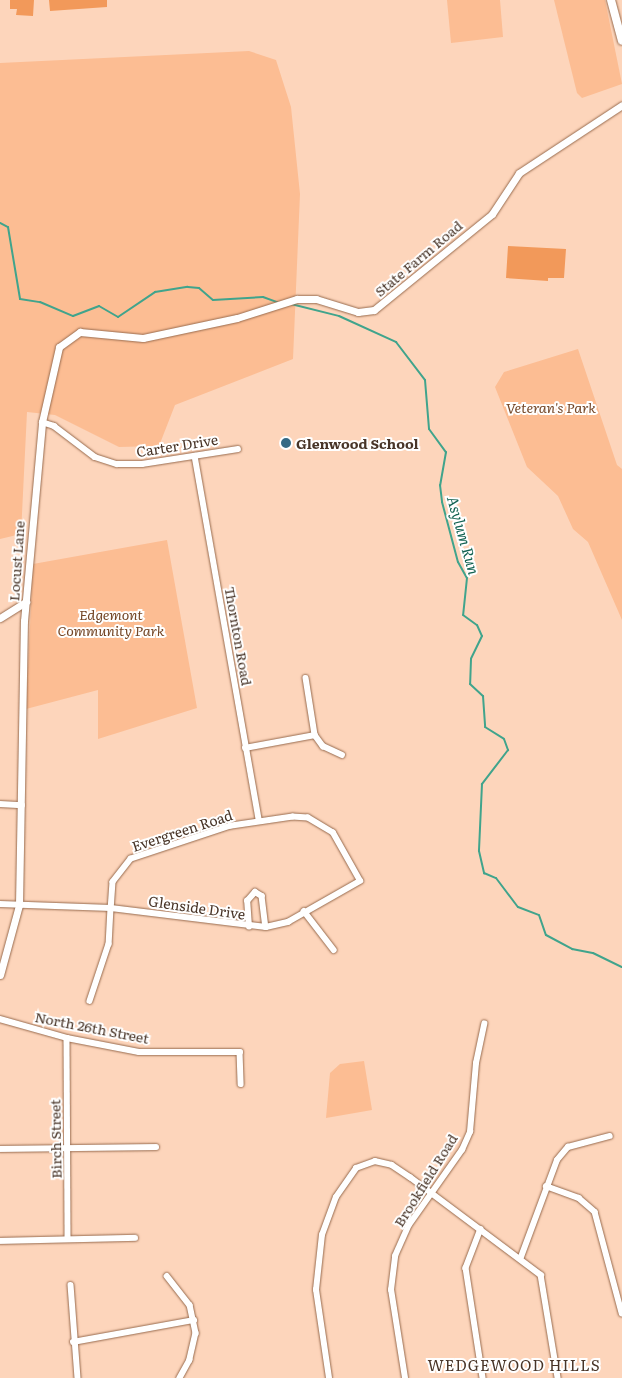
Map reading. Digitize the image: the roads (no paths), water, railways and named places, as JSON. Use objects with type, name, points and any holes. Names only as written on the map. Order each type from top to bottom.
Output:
[{"type":"main road","points":[[611,0],[622,41]]},
{"type":"street","name":"State Farm Road","points":[[71,335],[90,332],[143,338],[237,318],[289,301],[316,299],[358,312],[374,310],[492,214],[519,173],[622,105]]},
{"type":"street","name":"Locust Lane","points":[[0,975],[19,905],[26,602],[42,422],[54,358],[71,335]]},
{"type":"street","name":"Carter Drive","points":[[42,422],[54,426],[95,457],[117,464],[142,464],[238,448]]},
{"type":"street","name":"Thornton Road","points":[[195,456],[259,820]]},
{"type":"street","points":[[0,618],[26,602]]},
{"type":"street","points":[[306,678],[315,735],[323,746],[342,755]]},
{"type":"street","points":[[246,748],[315,735]]},
{"type":"street","points":[[0,804],[22,804]]},
{"type":"street","name":"Evergreen Road","points":[[90,1001],[109,944],[113,882],[130,859],[259,820],[293,817],[321,824],[333,833],[360,882]]},
{"type":"street","name":"Glenside Drive","points":[[0,904],[111,908],[249,927],[266,927],[288,922],[304,911],[360,882]]},
{"type":"street","points":[[249,927],[247,901],[255,892],[262,896],[266,927]]},
{"type":"street","points":[[304,911],[334,950]]},
{"type":"street","name":"North 26th Street","points":[[0,1019],[67,1038],[139,1052],[240,1052],[241,1084]]},
{"type":"street","name":"Brookfield Road","points":[[405,1378],[391,1290],[395,1256],[409,1225],[433,1194],[470,1132],[476,1063],[484,1024]]},
{"type":"street","name":"Birch Street","points":[[67,1038],[68,1239]]},
{"type":"street","points":[[521,1258],[556,1160],[568,1147],[610,1136]]},
{"type":"street","points":[[0,1149],[156,1147]]},
{"type":"street","points":[[329,1378],[316,1265],[336,1197],[356,1168],[375,1161],[392,1165],[521,1258],[541,1275],[546,1287],[558,1378]]},
{"type":"street","points":[[546,1186],[579,1198],[595,1212],[622,1313]]},
{"type":"street","points":[[481,1230],[466,1268],[483,1378]]},
{"type":"street","points":[[0,1241],[135,1238]]},
{"type":"street","points":[[167,1276],[184,1295],[194,1320],[194,1346],[180,1378]]},
{"type":"street","points":[[70,1285],[73,1342],[78,1378]]},
{"type":"street","points":[[73,1342],[194,1320]]},
{"type":"waterway","name":"Asylum Run","points":[[0,223],[8,227],[20,299],[40,302],[73,316],[99,306],[118,317],[155,292],[188,287],[199,288],[213,300],[263,297],[277,302]]},
{"type":"waterway","name":"Asylum Run","points":[[291,304],[339,316],[396,342],[425,380],[429,429],[446,452],[440,485],[442,502],[458,562],[467,578],[463,615],[477,625],[482,636],[471,659],[470,684],[483,696],[485,727],[504,739],[508,750],[482,784],[479,851],[484,873],[496,878],[518,907],[539,915],[546,935],[572,949],[593,953],[622,967]]},
{"type":"place","name":"Glenwood School","points":[[286,443]]},
{"type":"district","name":"WEDGEWOOD HILLS","points":[[514,1365]]},
{"type":"park label","name":"Veteran's Park","points":[[551,407]]},
{"type":"park label","name":"Edgemont Community Park","points":[[111,622]]}]
